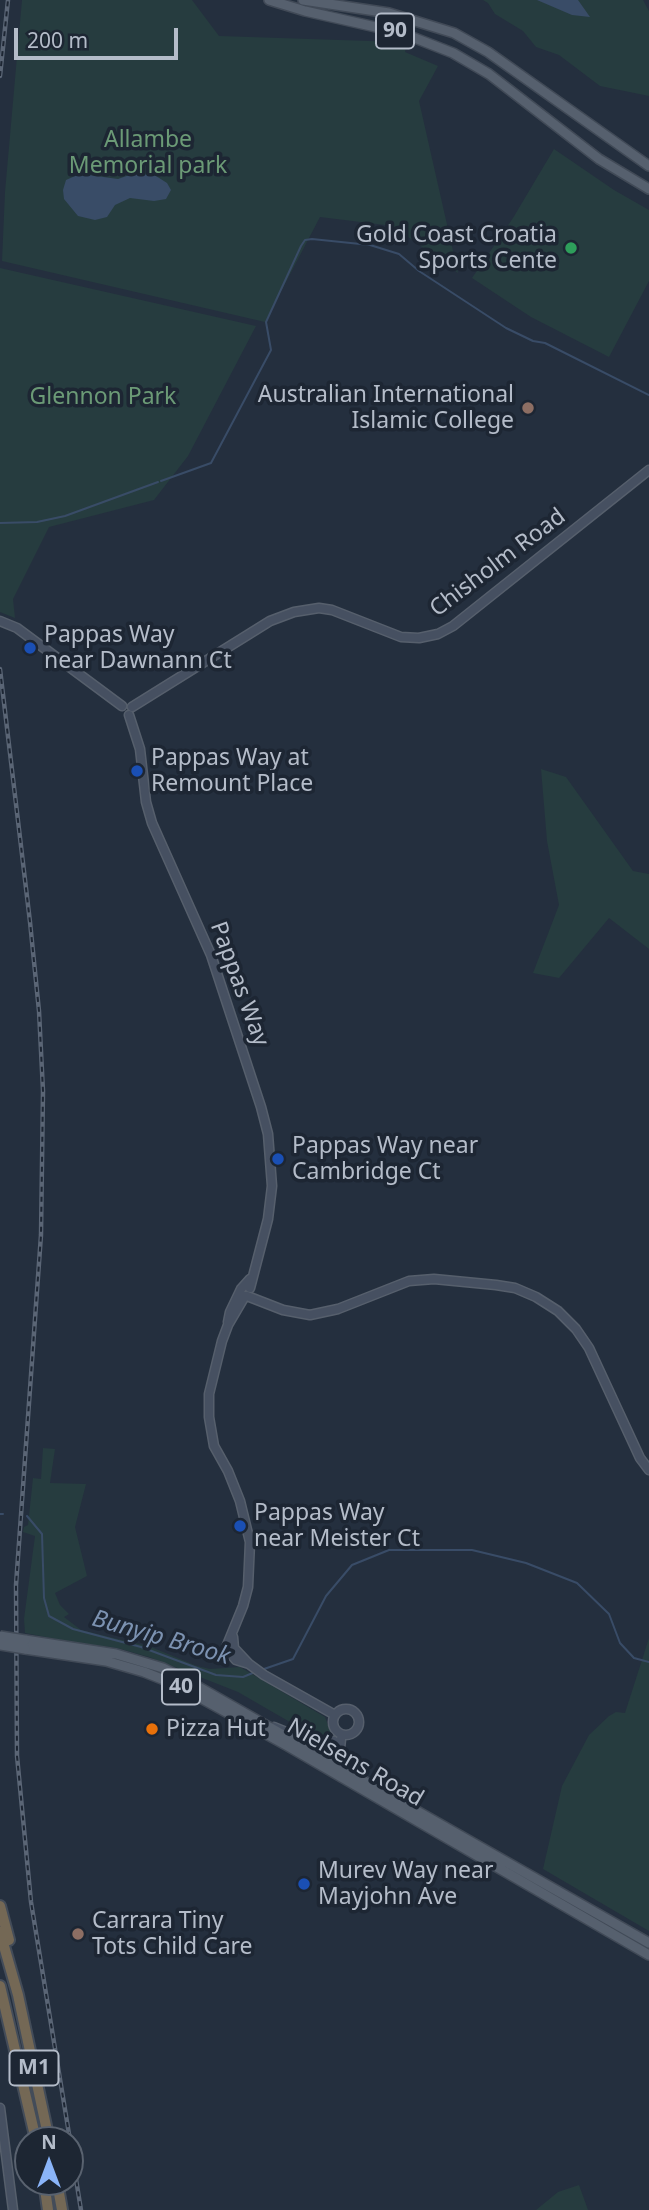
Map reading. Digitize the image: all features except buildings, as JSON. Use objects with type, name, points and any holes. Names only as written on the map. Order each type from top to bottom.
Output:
[{"type":"highway","points":[[0,1906],[20,1983],[18,1995]]},
{"type":"highway","name":"M1","points":[[0,1933],[18,1995],[46,2126]]},
{"type":"highway","name":"M1","points":[[0,1986],[33,2126]]},
{"type":"main road","name":"90","points":[[269,0],[305,11],[385,28],[423,40],[468,62],[514,93],[599,159],[649,189]]},
{"type":"main road","name":"90","points":[[303,0],[389,13],[454,33],[488,52],[649,166]]},
{"type":"main road","name":"40","points":[[0,1636],[25,1645]]},
{"type":"main road","name":"40","points":[[0,1645],[25,1645]]},
{"type":"main road","name":"Nielsens Road","points":[[25,1645],[91,1649],[151,1664],[199,1686],[649,1955]]},
{"type":"main road","name":"Nielsens Road","points":[[25,1645],[91,1658],[151,1675],[193,1693],[350,1774],[649,1943]]},
{"type":"street","name":"Chisholm Road","points":[[130,711],[270,621],[294,612],[319,608],[332,610],[401,637],[419,638],[438,634],[453,626],[649,470]]},
{"type":"street","points":[[0,621],[17,628],[122,706],[128,704],[130,711]]},
{"type":"street","name":"Pappas Way","points":[[130,711],[140,749],[146,802],[152,822],[211,955],[268,1134],[272,1186],[268,1219],[254,1273],[246,1291],[230,1312],[209,1394],[209,1417],[214,1446],[240,1501],[250,1542],[247,1587],[228,1641],[228,1651],[236,1660],[249,1664],[335,1715]]},
{"type":"street","points":[[246,1291],[283,1310],[300,1314],[322,1314],[409,1281],[434,1279],[496,1285],[536,1297],[558,1311],[576,1329],[589,1348],[640,1458],[649,1470]]},
{"type":"street","points":[[264,1724],[327,1746],[339,1737],[356,1731],[359,1724],[355,1713],[341,1710],[335,1715],[333,1724],[339,1737],[340,1761],[350,1774]]},
{"type":"street","points":[[324,1761],[339,1737]]},
{"type":"street","points":[[0,2108],[13,2210]]},
{"type":"green space","name":"Allambe Memorial park","points":[[22,0],[192,0],[219,36],[399,42],[406,47],[405,52],[438,66],[419,101],[458,273],[393,226],[320,217],[265,322],[2,261],[5,192]]},
{"type":"green space","points":[[483,0],[643,0],[649,11],[649,96],[600,86],[559,55],[536,47],[523,31],[495,14]]},
{"type":"green space","name":"Gold Coast Croatia Sports Cente","points":[[554,149],[649,210],[649,281],[609,357],[531,317],[472,278],[513,218]]},
{"type":"green space","name":"Glennon Park","points":[[0,268],[256,326],[188,456],[154,500],[49,527],[13,599],[15,618],[0,612]]},
{"type":"green space","points":[[541,769],[566,777],[633,871],[649,874],[649,949],[609,918],[559,978],[533,973],[559,905],[547,841]]},
{"type":"green space","points":[[43,1448],[55,1449],[50,1483],[86,1484],[75,1527],[87,1576],[55,1593],[60,1605],[69,1614],[64,1617],[81,1630],[151,1647],[197,1666],[210,1669],[240,1667],[325,1717],[331,1733],[328,1740],[321,1740],[238,1692],[149,1657],[117,1648],[25,1633],[24,1619],[35,1536],[23,1532],[28,1525],[33,1478],[41,1479]]},
{"type":"green space","points":[[649,1638],[649,1931],[543,1869],[562,1786],[589,1735],[609,1716],[616,1712],[625,1713]]},
{"type":"green space","points":[[579,2185],[588,2210],[536,2210],[558,2192]]},
{"type":"water","points":[[537,0],[578,0],[590,17],[572,15]]},
{"type":"water","points":[[135,173],[156,176],[167,183],[171,190],[166,199],[154,201],[130,198],[115,205],[107,217],[95,220],[78,216],[64,199],[66,180],[75,176],[118,179]]},
{"type":"waterway","points":[[161,481],[211,463],[271,350],[266,322],[305,240],[370,245],[399,254],[419,271],[506,328],[533,341],[545,343],[649,395]]},
{"type":"waterway","points":[[0,523],[37,522],[65,516],[158,482]]},
{"type":"waterway","name":"Bunyip Brook","points":[[27,1516],[42,1534],[44,1598],[49,1616],[73,1629],[141,1647],[216,1675],[243,1677],[255,1672]]},
{"type":"waterway","name":"Bunyip Brook","points":[[264,1669],[293,1659],[326,1596],[352,1565],[389,1550],[472,1550],[526,1563],[577,1583],[609,1614],[620,1643],[634,1658],[649,1662]]},
{"type":"railway","points":[[0,76],[8,0]]},
{"type":"railway","points":[[0,669],[30,922],[39,1011],[43,1091],[41,1235],[16,1585],[17,1756],[31,1902],[68,2126]]},
{"type":"railway","points":[[79,2196],[81,2210]]},
{"type":"place","name":"Gold Coast Croatia Sports Cente","points":[[571,248]]},
{"type":"place","name":"Australian International Islamic College","points":[[528,408]]},
{"type":"place","name":"Pappas Way near Dawnann Ct","points":[[30,648]]},
{"type":"place","name":"Pappas Way at Remount Place","points":[[137,771]]},
{"type":"place","name":"Pappas Way near Cambridge Ct","points":[[278,1159]]},
{"type":"place","name":"Pappas Way near Meister Ct","points":[[240,1526]]},
{"type":"place","name":"Pizza Hut","points":[[152,1729]]},
{"type":"place","name":"Murev Way near Mayjohn Ave","points":[[304,1884]]},
{"type":"place","name":"Carrara Tiny Tots Child Care","points":[[78,1934]]}]
